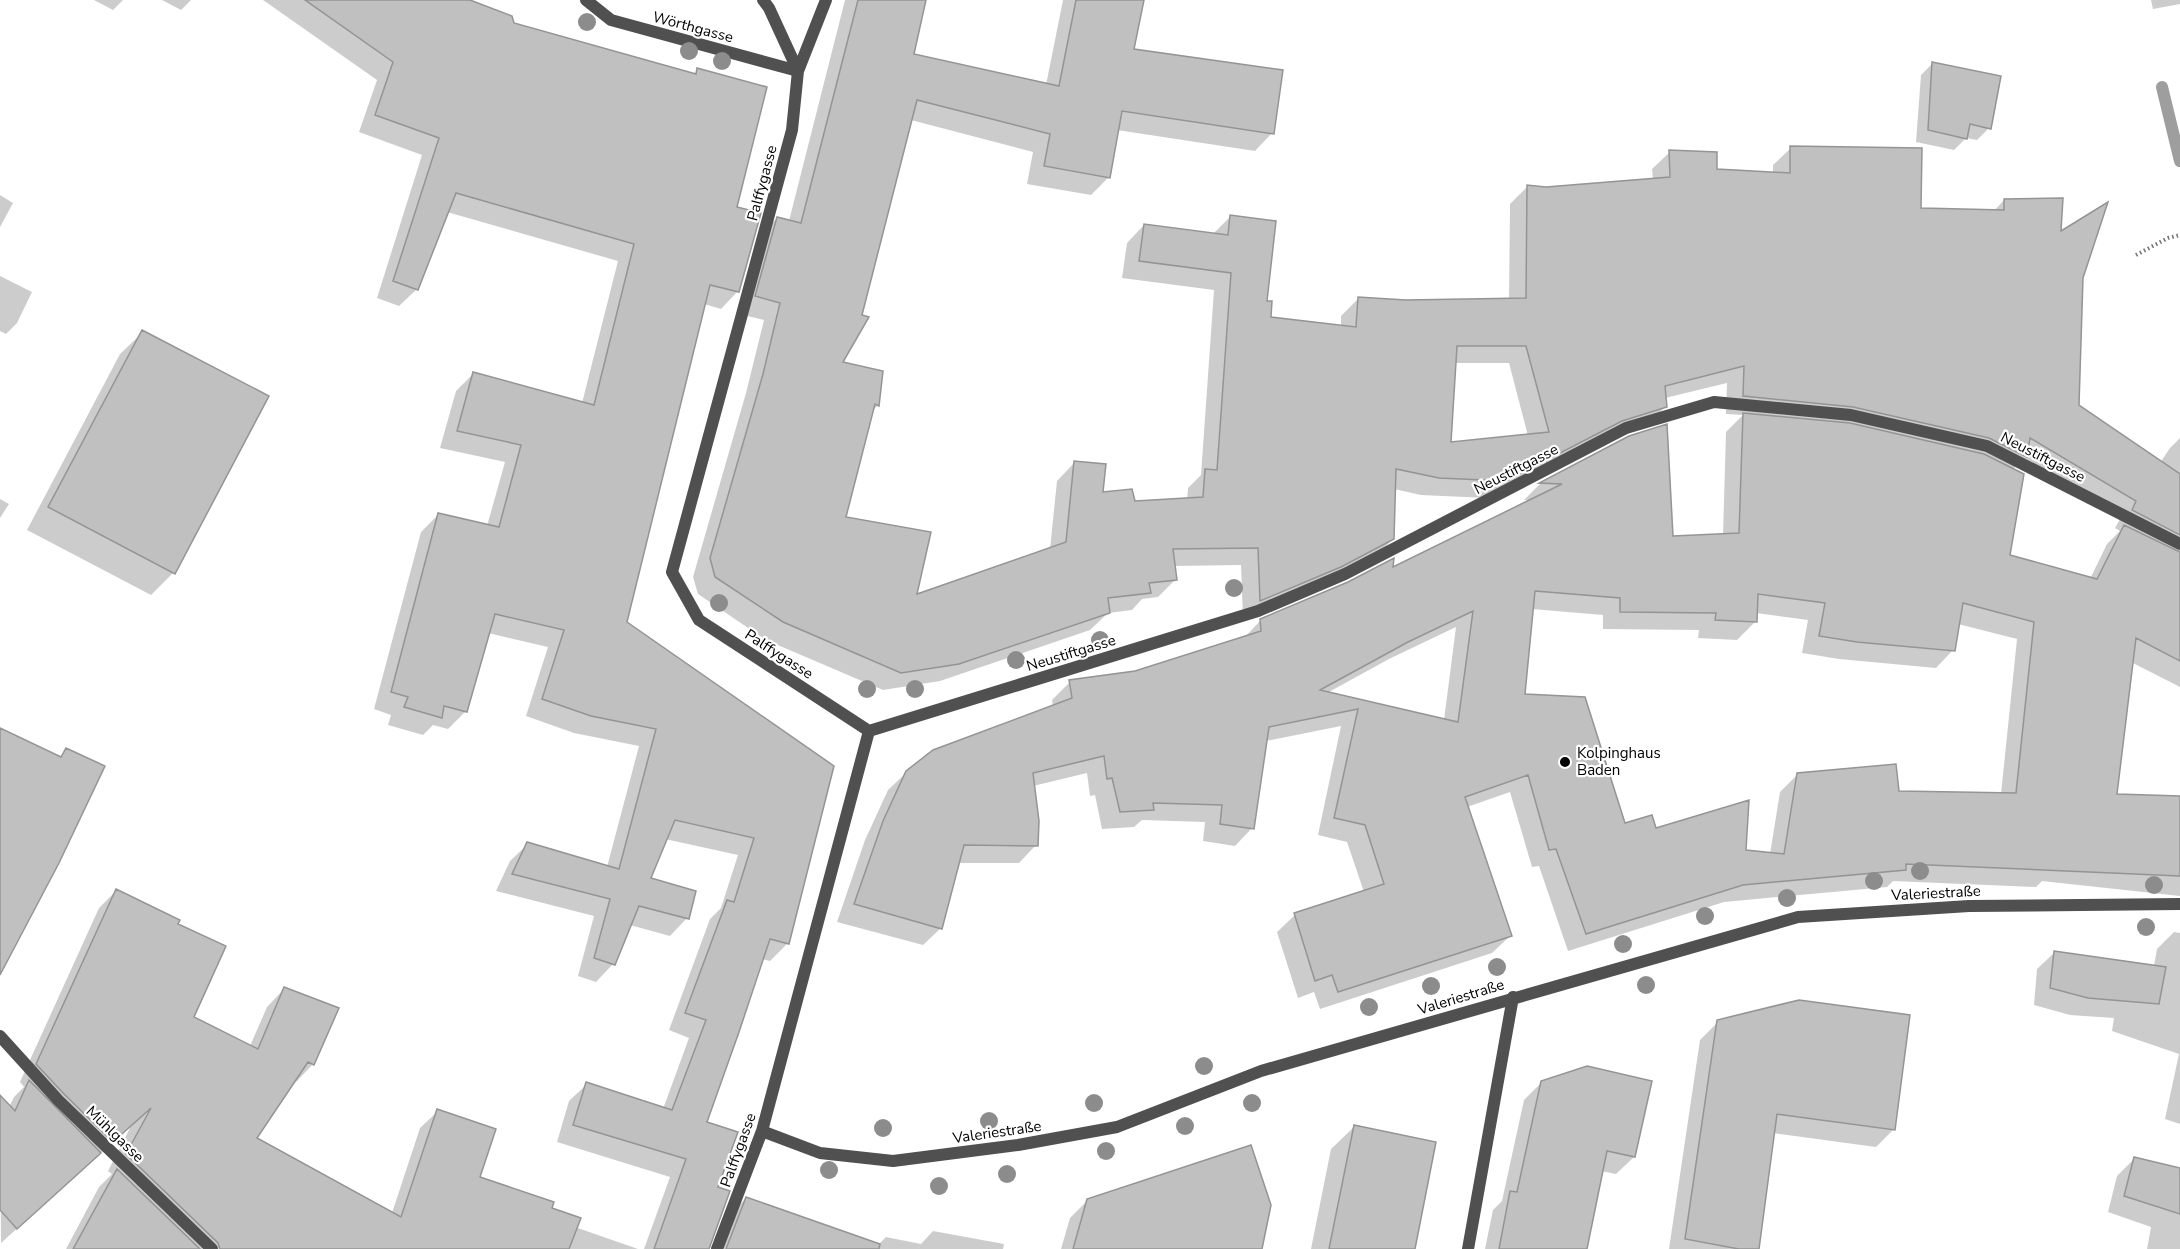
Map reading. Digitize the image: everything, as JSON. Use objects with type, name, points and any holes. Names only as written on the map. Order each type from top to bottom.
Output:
[{"type":"street","name":"Wörthgasse","points":[[586,0],[611,20],[798,71]]},
{"type":"street","points":[[763,0],[769,8],[798,71]]},
{"type":"street","name":"Palffygasse","points":[[717,1249],[762,1131],[869,732],[699,620],[672,572],[792,130],[798,71],[826,0]]},
{"type":"street","name":"Neustiftgasse","points":[[869,732],[1258,611],[1345,574],[1626,428],[1714,402],[1851,415],[1987,446],[2180,544]]},
{"type":"street","name":"Valeriestraße","points":[[762,1131],[820,1153],[893,1161],[1029,1143],[1117,1127],[1261,1071],[1798,917],[1969,906],[2180,904]]},
{"type":"street","points":[[1468,1249],[1513,997]]},
{"type":"street","name":"Mühlgasse","points":[[0,1036],[58,1100],[212,1249]]},
{"type":"path","points":[[2136,255],[2168,238],[2180,235]]},
{"type":"building","points":[[305,0],[470,0],[512,16],[514,23],[696,74],[697,68],[767,87],[737,207],[761,213],[739,292],[710,285],[627,622],[834,766],[789,944],[770,939],[707,1122],[738,1132],[718,1187],[730,1191],[709,1249],[654,1249],[686,1159],[573,1125],[586,1082],[672,1110],[706,1020],[685,1013],[727,900],[734,902],[754,838],[675,820],[651,878],[696,891],[689,919],[639,906],[615,965],[594,958],[610,899],[512,874],[527,842],[619,869],[656,729],[591,716],[542,699],[564,630],[495,614],[467,712],[444,706],[442,718],[404,707],[408,697],[391,692],[438,513],[499,527],[521,445],[457,431],[473,372],[594,405],[634,244],[456,193],[418,290],[393,281],[439,138],[375,115],[393,62]]},
{"type":"building","points":[[858,0],[926,0],[914,54],[1059,86],[1076,0],[1144,0],[1134,49],[1283,70],[1274,134],[1122,111],[1110,178],[1044,166],[1050,134],[917,100],[862,315],[869,317],[843,362],[883,371],[879,406],[875,404],[846,517],[931,532],[917,594],[1066,542],[1074,461],[1106,464],[1103,492],[1132,489],[1135,501],[1203,497],[1205,469],[1217,470],[1231,273],[1139,261],[1144,224],[1228,235],[1230,215],[1276,221],[1267,301],[1272,301],[1271,317],[1356,327],[1358,297],[1406,300],[1526,298],[1527,185],[1546,187],[1670,177],[1669,150],[1717,152],[1717,169],[1790,173],[1790,146],[1922,148],[1921,208],[2004,210],[2004,199],[2063,198],[2061,231],[2108,202],[2083,278],[2079,405],[2180,474],[2180,535],[2132,510],[2136,501],[2030,438],[2027,457],[1989,438],[1853,407],[1743,396],[1744,366],[1665,386],[1667,407],[1622,421],[1506,481],[1439,478],[1396,469],[1394,539],[1341,567],[1260,601],[1258,548],[1173,549],[1177,580],[1149,583],[1151,593],[1108,598],[1110,613],[959,664],[901,673],[783,622],[715,577],[710,558],[763,374],[780,303],[755,296],[777,217],[801,223]],"holes":[[[1457,346],[1526,346],[1549,432],[1451,442]]]},
{"type":"building","points":[[1932,62],[2001,76],[1991,129],[1970,124],[1967,139],[1928,130]]},
{"type":"building","points":[[142,330],[269,396],[175,574],[48,507]]},
{"type":"building","points":[[1743,413],[1850,423],[1984,454],[2024,474],[2010,555],[2097,579],[2124,525],[2180,552],[2180,661],[2136,638],[2117,794],[2180,796],[2180,876],[1906,864],[1906,870],[1743,885],[1586,934],[1556,849],[1549,850],[1528,775],[1465,797],[1512,936],[1338,992],[1332,975],[1315,981],[1294,913],[1384,884],[1365,825],[1334,818],[1358,709],[1269,727],[1254,829],[1220,824],[1222,805],[1153,803],[1154,810],[1120,812],[1112,778],[1107,779],[1104,756],[1033,773],[1039,821],[1038,846],[964,845],[942,929],[854,904],[883,821],[906,771],[933,750],[1072,698],[1069,680],[1135,671],[1261,631],[1260,619],[1348,582],[1394,558],[1393,567],[1562,484],[1539,483],[1629,436],[1667,424],[1673,536],[1739,533]],"holes":[[[1535,591],[1620,598],[1620,612],[1716,613],[1715,620],[1757,622],[1758,594],[1825,603],[1819,636],[1955,651],[1963,603],[2034,622],[2016,793],[1899,791],[1896,764],[1797,773],[1784,854],[1746,850],[1749,800],[1656,828],[1652,815],[1625,823],[1585,697],[1525,694]],[[1473,611],[1458,722],[1320,690],[1408,642]]]},
{"type":"building","points":[[0,728],[61,757],[66,748],[105,766],[59,863],[0,975]]},
{"type":"building","points":[[116,889],[180,920],[178,924],[226,946],[194,1017],[258,1049],[284,987],[339,1008],[314,1065],[308,1062],[257,1138],[401,1217],[437,1109],[496,1129],[480,1177],[554,1202],[552,1208],[581,1218],[569,1249],[220,1249],[218,1243],[126,1154],[151,1108],[113,1142],[36,1064]]},
{"type":"building","points":[[2054,951],[2166,967],[2159,1004],[2088,998],[2050,988]]},
{"type":"building","points":[[1799,1000],[1910,1015],[1895,1130],[1777,1114],[1759,1249],[1739,1249],[1685,1239],[1717,1020]]},
{"type":"building","points":[[1587,1066],[1652,1081],[1635,1157],[1607,1151],[1587,1249],[1499,1249],[1510,1191],[1517,1192],[1541,1081]]},
{"type":"building","points":[[29,1080],[101,1153],[17,1229],[0,1210],[0,1095],[15,1111]]},
{"type":"building","points":[[1354,1125],[1436,1142],[1415,1249],[1329,1249]]},
{"type":"building","points":[[1251,1145],[1271,1205],[1262,1249],[1073,1249],[1087,1199]]},
{"type":"building","points":[[2134,1157],[2180,1168],[2180,1214],[2124,1196]]},
{"type":"building","points":[[117,1169],[200,1249],[73,1249]]},
{"type":"building","points":[[746,1197],[880,1244],[879,1249],[726,1249]]},
{"type":"waterway","points":[[2162,87],[2180,161]]},
{"type":"place","name":"Kolpinghaus Baden","points":[[1565,762]]}]
